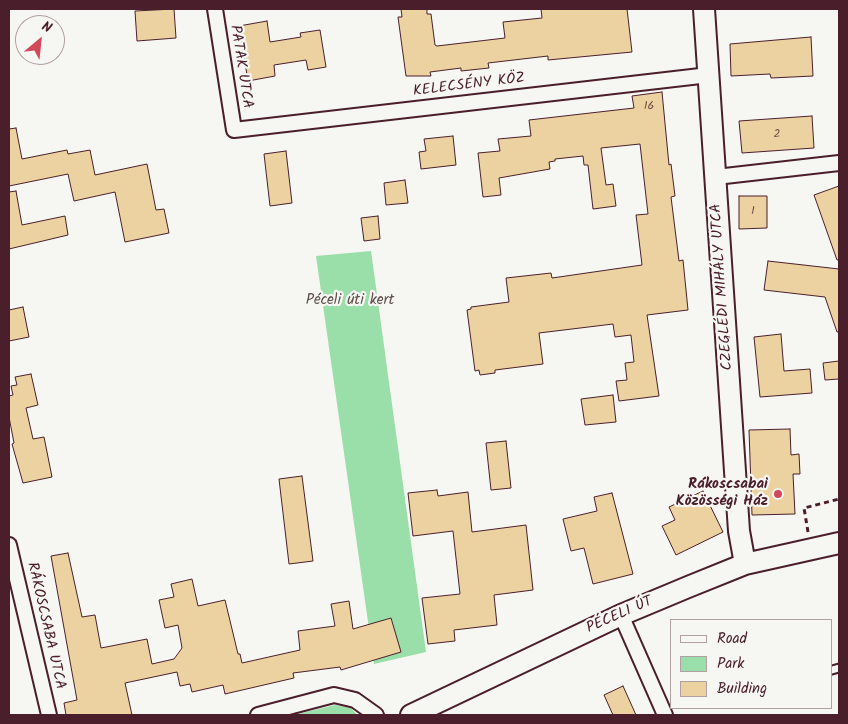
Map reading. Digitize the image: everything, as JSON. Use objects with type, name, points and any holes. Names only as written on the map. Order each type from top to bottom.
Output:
[{"type":"main road","name":"CZEGLÉDI MIHÁLY UTCA","points":[[704,9],[739,531],[745,564]]},
{"type":"main road","name":"PÉCELI ÚT","points":[[411,715],[620,615],[745,564],[839,543]]},
{"type":"street","name":"PATAK UTCA","points":[[215,9],[234,130]]},
{"type":"street","name":"KELECSÉNY KÖZ","points":[[234,130],[709,75]]},
{"type":"street","points":[[716,176],[839,163]]},
{"type":"street","name":"RÁKOSCSABA UTCA","points":[[9,545],[49,715]]},
{"type":"street","points":[[620,615],[665,715]]},
{"type":"street","points":[[258,715],[334,695],[355,700],[376,715]]},
{"type":"path","points":[[808,532],[804,508],[839,499]]},
{"type":"green space","name":"Péceli úti kert","points":[[371,251],[426,652],[374,664],[316,256]]},
{"type":"green space","points":[[335,705],[351,708],[357,715],[294,715]]},
{"type":"building","points":[[174,9],[176,38],[137,41],[135,11]]},
{"type":"building","points":[[401,9],[427,9],[427,14],[431,14],[435,45],[437,46],[505,38],[503,22],[542,18],[541,9],[627,9],[632,52],[548,60],[548,56],[488,63],[489,68],[461,71],[461,68],[430,72],[431,76],[406,76],[398,17],[402,17]]},
{"type":"building","points":[[267,21],[270,42],[301,37],[300,33],[320,30],[326,67],[308,70],[306,60],[274,65],[275,76],[248,81],[239,26]]},
{"type":"building","points":[[811,37],[813,76],[771,78],[770,74],[731,76],[730,44]]},
{"type":"building","points":[[662,92],[669,165],[671,164],[675,196],[671,197],[679,261],[683,260],[688,310],[647,315],[659,396],[619,401],[616,381],[627,380],[625,363],[634,362],[631,335],[615,337],[613,324],[539,333],[543,364],[495,370],[495,373],[480,375],[479,370],[475,371],[467,310],[471,309],[471,307],[509,302],[506,278],[551,273],[552,278],[642,265],[636,215],[648,214],[640,144],[601,148],[606,185],[613,184],[616,206],[593,209],[588,165],[584,165],[583,156],[555,159],[555,161],[549,162],[550,169],[499,178],[501,195],[483,197],[478,153],[500,151],[498,139],[531,136],[529,120],[634,108],[632,96]]},
{"type":"building","points":[[812,116],[814,148],[742,153],[739,121]]},
{"type":"building","points":[[16,128],[22,159],[67,150],[68,154],[90,150],[95,175],[147,164],[156,210],[164,209],[169,233],[125,242],[115,192],[74,201],[68,174],[9,186],[9,129]]},
{"type":"building","points":[[453,136],[456,165],[421,169],[419,152],[426,151],[424,139]]},
{"type":"building","points":[[286,151],[292,203],[270,206],[264,154]]},
{"type":"building","points":[[405,180],[408,203],[386,205],[384,183]]},
{"type":"building","points":[[839,186],[839,260],[837,260],[814,195]]},
{"type":"building","points":[[16,191],[22,225],[65,216],[68,235],[9,249],[9,192]]},
{"type":"building","points":[[739,196],[767,196],[767,228],[739,229]]},
{"type":"building","points":[[378,216],[380,239],[364,241],[361,218]]},
{"type":"building","points":[[768,261],[839,269],[839,332],[837,332],[825,297],[764,290]]},
{"type":"building","points":[[23,307],[29,337],[9,341],[9,310]]},
{"type":"building","points":[[781,334],[784,371],[810,369],[812,393],[760,397],[754,337]]},
{"type":"building","points":[[839,361],[839,379],[825,380],[823,363]]},
{"type":"building","points":[[31,374],[38,405],[26,408],[33,439],[44,437],[52,477],[23,483],[12,444],[14,443],[9,417],[9,396],[13,395],[11,386],[17,385],[15,377]]},
{"type":"building","points":[[613,395],[616,422],[585,425],[581,399]]},
{"type":"building","points":[[790,429],[791,455],[799,454],[800,474],[793,474],[795,514],[752,515],[749,430]]},
{"type":"building","points":[[506,441],[511,488],[491,490],[486,443]]},
{"type":"building","points":[[302,476],[313,561],[289,564],[279,479]]},
{"type":"building","points":[[437,490],[438,496],[468,492],[472,532],[526,525],[533,590],[494,595],[497,625],[454,630],[455,641],[428,644],[422,598],[460,594],[453,531],[413,536],[408,493]]},
{"type":"building","points":[[703,491],[723,532],[676,555],[662,526],[675,520],[669,507]]},
{"type":"building","points":[[612,493],[633,574],[593,584],[584,548],[571,551],[563,519],[597,511],[594,497]]},
{"type":"building","points":[[68,553],[82,617],[95,615],[101,648],[147,639],[152,664],[174,659],[182,648],[178,625],[165,628],[159,600],[174,597],[171,584],[192,579],[198,606],[225,600],[238,654],[240,654],[242,663],[300,650],[298,631],[335,626],[331,604],[349,601],[353,629],[391,618],[401,652],[341,670],[340,667],[293,673],[294,678],[225,694],[223,685],[192,692],[190,684],[180,686],[177,672],[125,683],[132,715],[66,715],[64,703],[77,700],[51,556]]},
{"type":"building","points":[[623,686],[636,715],[613,715],[604,695]]},
{"type":"place","name":"Rákoscsabai Közösségi Ház","points":[[778,494]]}]
